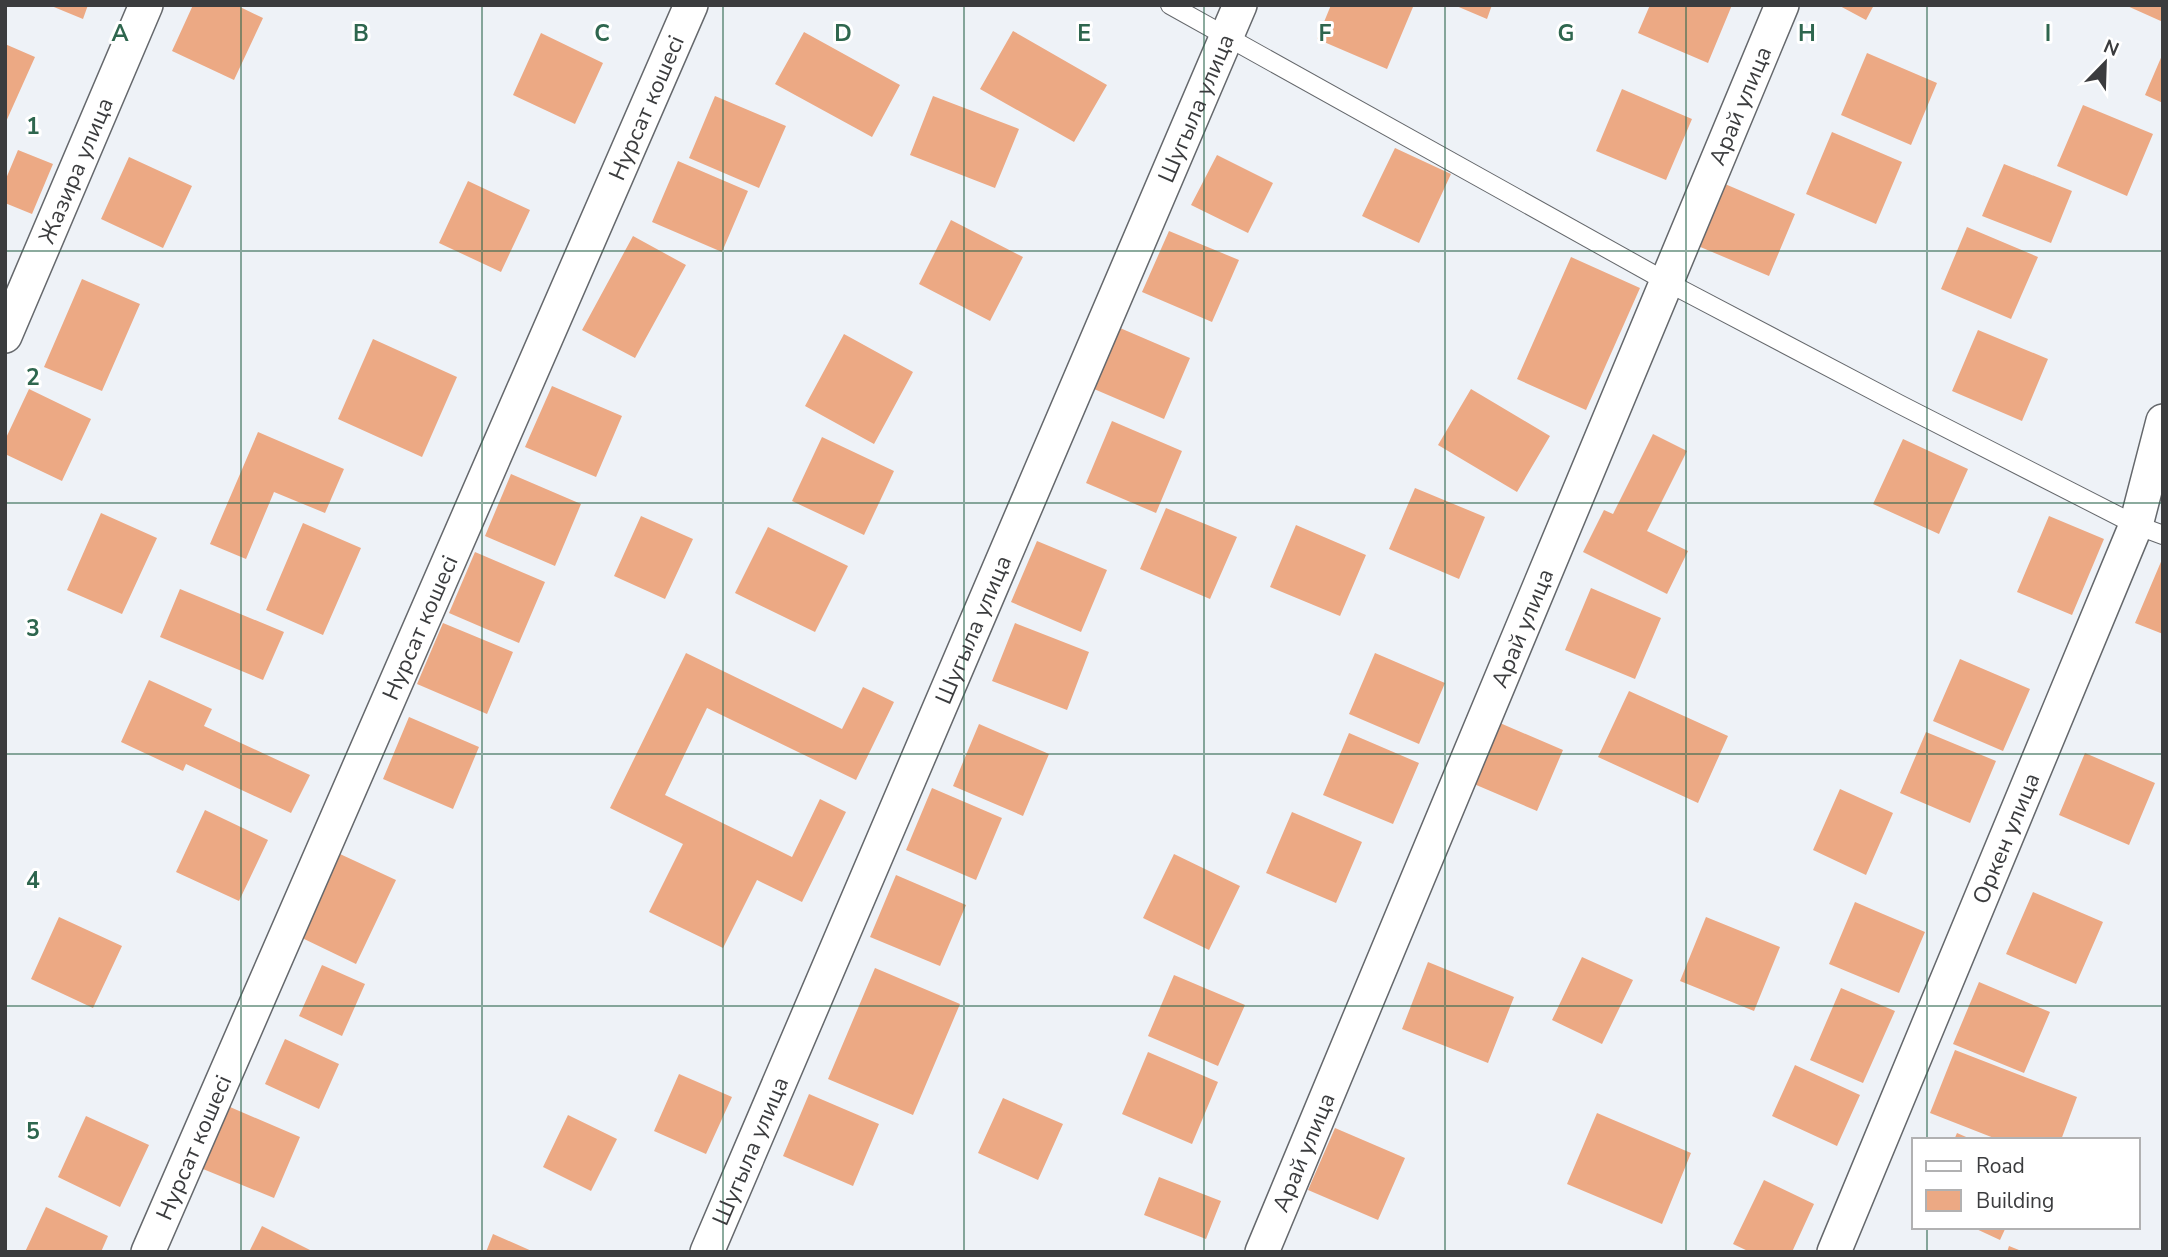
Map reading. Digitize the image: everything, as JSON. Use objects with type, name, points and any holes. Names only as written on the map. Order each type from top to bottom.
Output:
[{"type":"street","name":"Жазира улица","points":[[5,336],[146,5]]},
{"type":"street","name":"Нурсат кошесi","points":[[148,1252],[691,5]]},
{"type":"street","name":"Шугыла улица","points":[[707,1252],[1240,5]]},
{"type":"street","name":"Арай улица","points":[[1262,1252],[1782,5]]},
{"type":"street","name":"Оркен улица","points":[[1833,1252],[2149,530],[2163,421]]},
{"type":"lane","points":[[1170,5],[1667,282],[1899,404],[2149,530]]},
{"type":"building","points":[[49,5],[88,5],[83,19]]},
{"type":"building","points":[[193,5],[236,5],[263,18],[234,80],[172,51]]},
{"type":"building","points":[[1331,5],[1413,7],[1387,69],[1317,39]]},
{"type":"building","points":[[1454,5],[1492,5],[1487,19]]},
{"type":"building","points":[[1650,5],[1732,5],[1708,63],[1638,33]]},
{"type":"building","points":[[1838,5],[1874,5],[1866,20]]},
{"type":"building","points":[[2125,5],[2163,5],[2163,22]]},
{"type":"building","points":[[1013,31],[1107,85],[1074,142],[980,89]]},
{"type":"building","points":[[804,32],[900,85],[872,137],[775,84]]},
{"type":"building","points":[[541,33],[603,63],[575,124],[513,95]]},
{"type":"building","points":[[5,44],[35,57],[5,124]]},
{"type":"building","points":[[1867,53],[1937,83],[1911,145],[1841,115]]},
{"type":"building","points":[[2163,53],[2163,103],[2145,95]]},
{"type":"building","points":[[1622,89],[1692,119],[1666,180],[1596,151]]},
{"type":"building","points":[[715,96],[786,126],[759,188],[689,158]]},
{"type":"building","points":[[933,96],[1019,129],[995,188],[910,155]]},
{"type":"building","points":[[2083,105],[2153,134],[2127,196],[2057,166]]},
{"type":"building","points":[[1832,132],[1902,162],[1876,224],[1806,194]]},
{"type":"building","points":[[1395,148],[1451,174],[1419,243],[1362,216]]},
{"type":"building","points":[[18,150],[53,164],[32,214],[5,203],[5,181]]},
{"type":"building","points":[[1217,155],[1273,183],[1248,233],[1191,205]]},
{"type":"building","points":[[129,157],[192,186],[163,248],[101,219]]},
{"type":"building","points":[[678,161],[748,191],[722,252],[652,222]]},
{"type":"building","points":[[2004,164],[2072,191],[2051,243],[1982,216]]},
{"type":"building","points":[[468,181],[530,210],[501,272],[439,243]]},
{"type":"building","points":[[1725,184],[1795,214],[1769,276],[1698,246]]},
{"type":"building","points":[[951,220],[1023,257],[990,321],[919,284]]},
{"type":"building","points":[[1967,227],[2038,257],[2011,319],[1941,289]]},
{"type":"building","points":[[1169,231],[1239,260],[1212,322],[1142,292]]},
{"type":"building","points":[[633,236],[686,265],[635,358],[582,330]]},
{"type":"building","points":[[1571,257],[1640,288],[1586,410],[1517,379]]},
{"type":"building","points":[[82,279],[140,304],[102,391],[44,367]]},
{"type":"building","points":[[1120,328],[1190,358],[1164,419],[1094,389]]},
{"type":"building","points":[[1978,330],[2048,359],[2022,421],[1952,391]]},
{"type":"building","points":[[844,334],[913,372],[874,444],[805,406]]},
{"type":"building","points":[[373,339],[457,377],[422,457],[338,419]]},
{"type":"building","points":[[552,386],[622,416],[596,477],[525,447]]},
{"type":"building","points":[[29,389],[91,419],[62,481],[5,454],[5,440]]},
{"type":"building","points":[[1471,389],[1550,436],[1517,492],[1438,445]]},
{"type":"building","points":[[1112,421],[1182,451],[1156,513],[1086,483]]},
{"type":"building","points":[[258,432],[344,469],[325,513],[274,492],[246,559],[210,544]]},
{"type":"building","points":[[1653,434],[1687,451],[1647,531],[1688,551],[1667,594],[1583,552],[1604,510],[1613,514]]},
{"type":"building","points":[[822,437],[894,471],[864,535],[792,501]]},
{"type":"building","points":[[1903,439],[1968,469],[1939,534],[1873,504]]},
{"type":"building","points":[[511,474],[581,504],[555,566],[485,536]]},
{"type":"building","points":[[1415,488],[1485,517],[1459,579],[1389,549]]},
{"type":"building","points":[[1166,508],[1237,537],[1210,599],[1140,569]]},
{"type":"building","points":[[101,513],[157,538],[122,614],[67,590]]},
{"type":"building","points":[[641,516],[693,539],[665,599],[614,576]]},
{"type":"building","points":[[2049,516],[2104,539],[2072,615],[2017,592]]},
{"type":"building","points":[[303,523],[361,548],[323,635],[266,610]]},
{"type":"building","points":[[1296,525],[1366,555],[1340,616],[1270,587]]},
{"type":"building","points":[[768,527],[848,566],[815,632],[735,593]]},
{"type":"building","points":[[1037,541],[1107,570],[1081,632],[1011,602]]},
{"type":"building","points":[[475,552],[545,582],[519,643],[449,613]]},
{"type":"building","points":[[2163,557],[2163,634],[2135,623]]},
{"type":"building","points":[[1591,588],[1661,618],[1635,679],[1565,650]]},
{"type":"building","points":[[180,589],[284,632],[263,680],[160,637]]},
{"type":"building","points":[[443,623],[513,652],[487,714],[417,684]]},
{"type":"building","points":[[1015,623],[1089,652],[1067,710],[992,681]]},
{"type":"building","points":[[686,653],[842,729],[863,687],[894,702],[856,780],[707,708],[665,795],[792,857],[820,799],[846,812],[802,902],[757,880],[723,948],[649,912],[683,844],[610,808]]},
{"type":"building","points":[[1375,653],[1445,683],[1419,744],[1349,714]]},
{"type":"building","points":[[1960,659],[2030,689],[2003,751],[1933,721]]},
{"type":"building","points":[[149,680],[212,709],[204,726],[310,775],[291,813],[186,764],[183,771],[121,742]]},
{"type":"building","points":[[1629,691],[1728,736],[1698,803],[1598,757]]},
{"type":"building","points":[[409,717],[479,747],[453,809],[383,779]]},
{"type":"building","points":[[1493,720],[1563,750],[1537,811],[1467,781]]},
{"type":"building","points":[[979,724],[1049,754],[1023,816],[953,786]]},
{"type":"building","points":[[1926,732],[1996,761],[1970,823],[1900,793]]},
{"type":"building","points":[[1349,733],[1419,763],[1393,824],[1323,795]]},
{"type":"building","points":[[2085,753],[2155,783],[2129,845],[2059,815]]},
{"type":"building","points":[[932,788],[1002,818],[976,880],[906,850]]},
{"type":"building","points":[[1840,789],[1893,813],[1866,875],[1813,850]]},
{"type":"building","points":[[205,810],[268,840],[239,901],[176,872]]},
{"type":"building","points":[[1292,812],[1362,842],[1336,903],[1266,873]]},
{"type":"building","points":[[340,854],[396,880],[356,964],[300,937]]},
{"type":"building","points":[[1174,854],[1240,886],[1209,950],[1143,918]]},
{"type":"building","points":[[896,875],[966,905],[940,966],[870,937]]},
{"type":"building","points":[[2033,892],[2103,922],[2076,984],[2006,954]]},
{"type":"building","points":[[1855,902],[1925,932],[1899,993],[1829,964]]},
{"type":"building","points":[[59,917],[122,946],[93,1008],[31,979]]},
{"type":"building","points":[[1706,917],[1780,947],[1754,1011],[1680,981]]},
{"type":"building","points":[[1582,957],[1633,980],[1602,1044],[1552,1020]]},
{"type":"building","points":[[1428,962],[1514,997],[1488,1063],[1402,1029]]},
{"type":"building","points":[[322,965],[365,984],[342,1036],[299,1016]]},
{"type":"building","points":[[875,968],[960,1004],[913,1115],[828,1079]]},
{"type":"building","points":[[1174,975],[1245,1005],[1218,1066],[1148,1036]]},
{"type":"building","points":[[1979,982],[2050,1012],[2024,1073],[1953,1044]]},
{"type":"building","points":[[1841,988],[1895,1011],[1863,1083],[1810,1060]]},
{"type":"building","points":[[285,1039],[339,1064],[319,1109],[265,1084]]},
{"type":"building","points":[[1955,1050],[2077,1097],[2062,1138],[1994,1138],[1930,1113]]},
{"type":"building","points":[[1148,1052],[1218,1082],[1192,1144],[1122,1114]]},
{"type":"building","points":[[1795,1065],[1860,1095],[1837,1146],[1772,1116]]},
{"type":"building","points":[[679,1074],[732,1097],[706,1154],[654,1131]]},
{"type":"building","points":[[809,1094],[879,1124],[853,1186],[783,1156]]},
{"type":"building","points":[[1003,1098],[1063,1124],[1038,1180],[978,1153]]},
{"type":"building","points":[[230,1107],[300,1137],[274,1198],[203,1169]]},
{"type":"building","points":[[1597,1113],[1691,1153],[1662,1224],[1567,1184]]},
{"type":"building","points":[[568,1115],[617,1139],[591,1191],[543,1167]]},
{"type":"building","points":[[86,1116],[149,1145],[120,1207],[58,1177]]},
{"type":"building","points":[[1335,1128],[1405,1158],[1378,1220],[1308,1190]]},
{"type":"building","points":[[1957,1133],[1968,1138],[1955,1138]]},
{"type":"building","points":[[1159,1177],[1221,1201],[1206,1239],[1144,1215]]},
{"type":"building","points":[[1764,1180],[1814,1204],[1792,1252],[1750,1252],[1733,1244]]},
{"type":"building","points":[[46,1207],[108,1236],[101,1252],[25,1252]]},
{"type":"building","points":[[262,1226],[314,1252],[249,1252]]},
{"type":"building","points":[[1976,1229],[2005,1229],[2000,1240]]},
{"type":"building","points":[[493,1234],[534,1252],[486,1252]]},
{"type":"building","points":[[2009,1246],[2024,1252],[2007,1252]]}]
